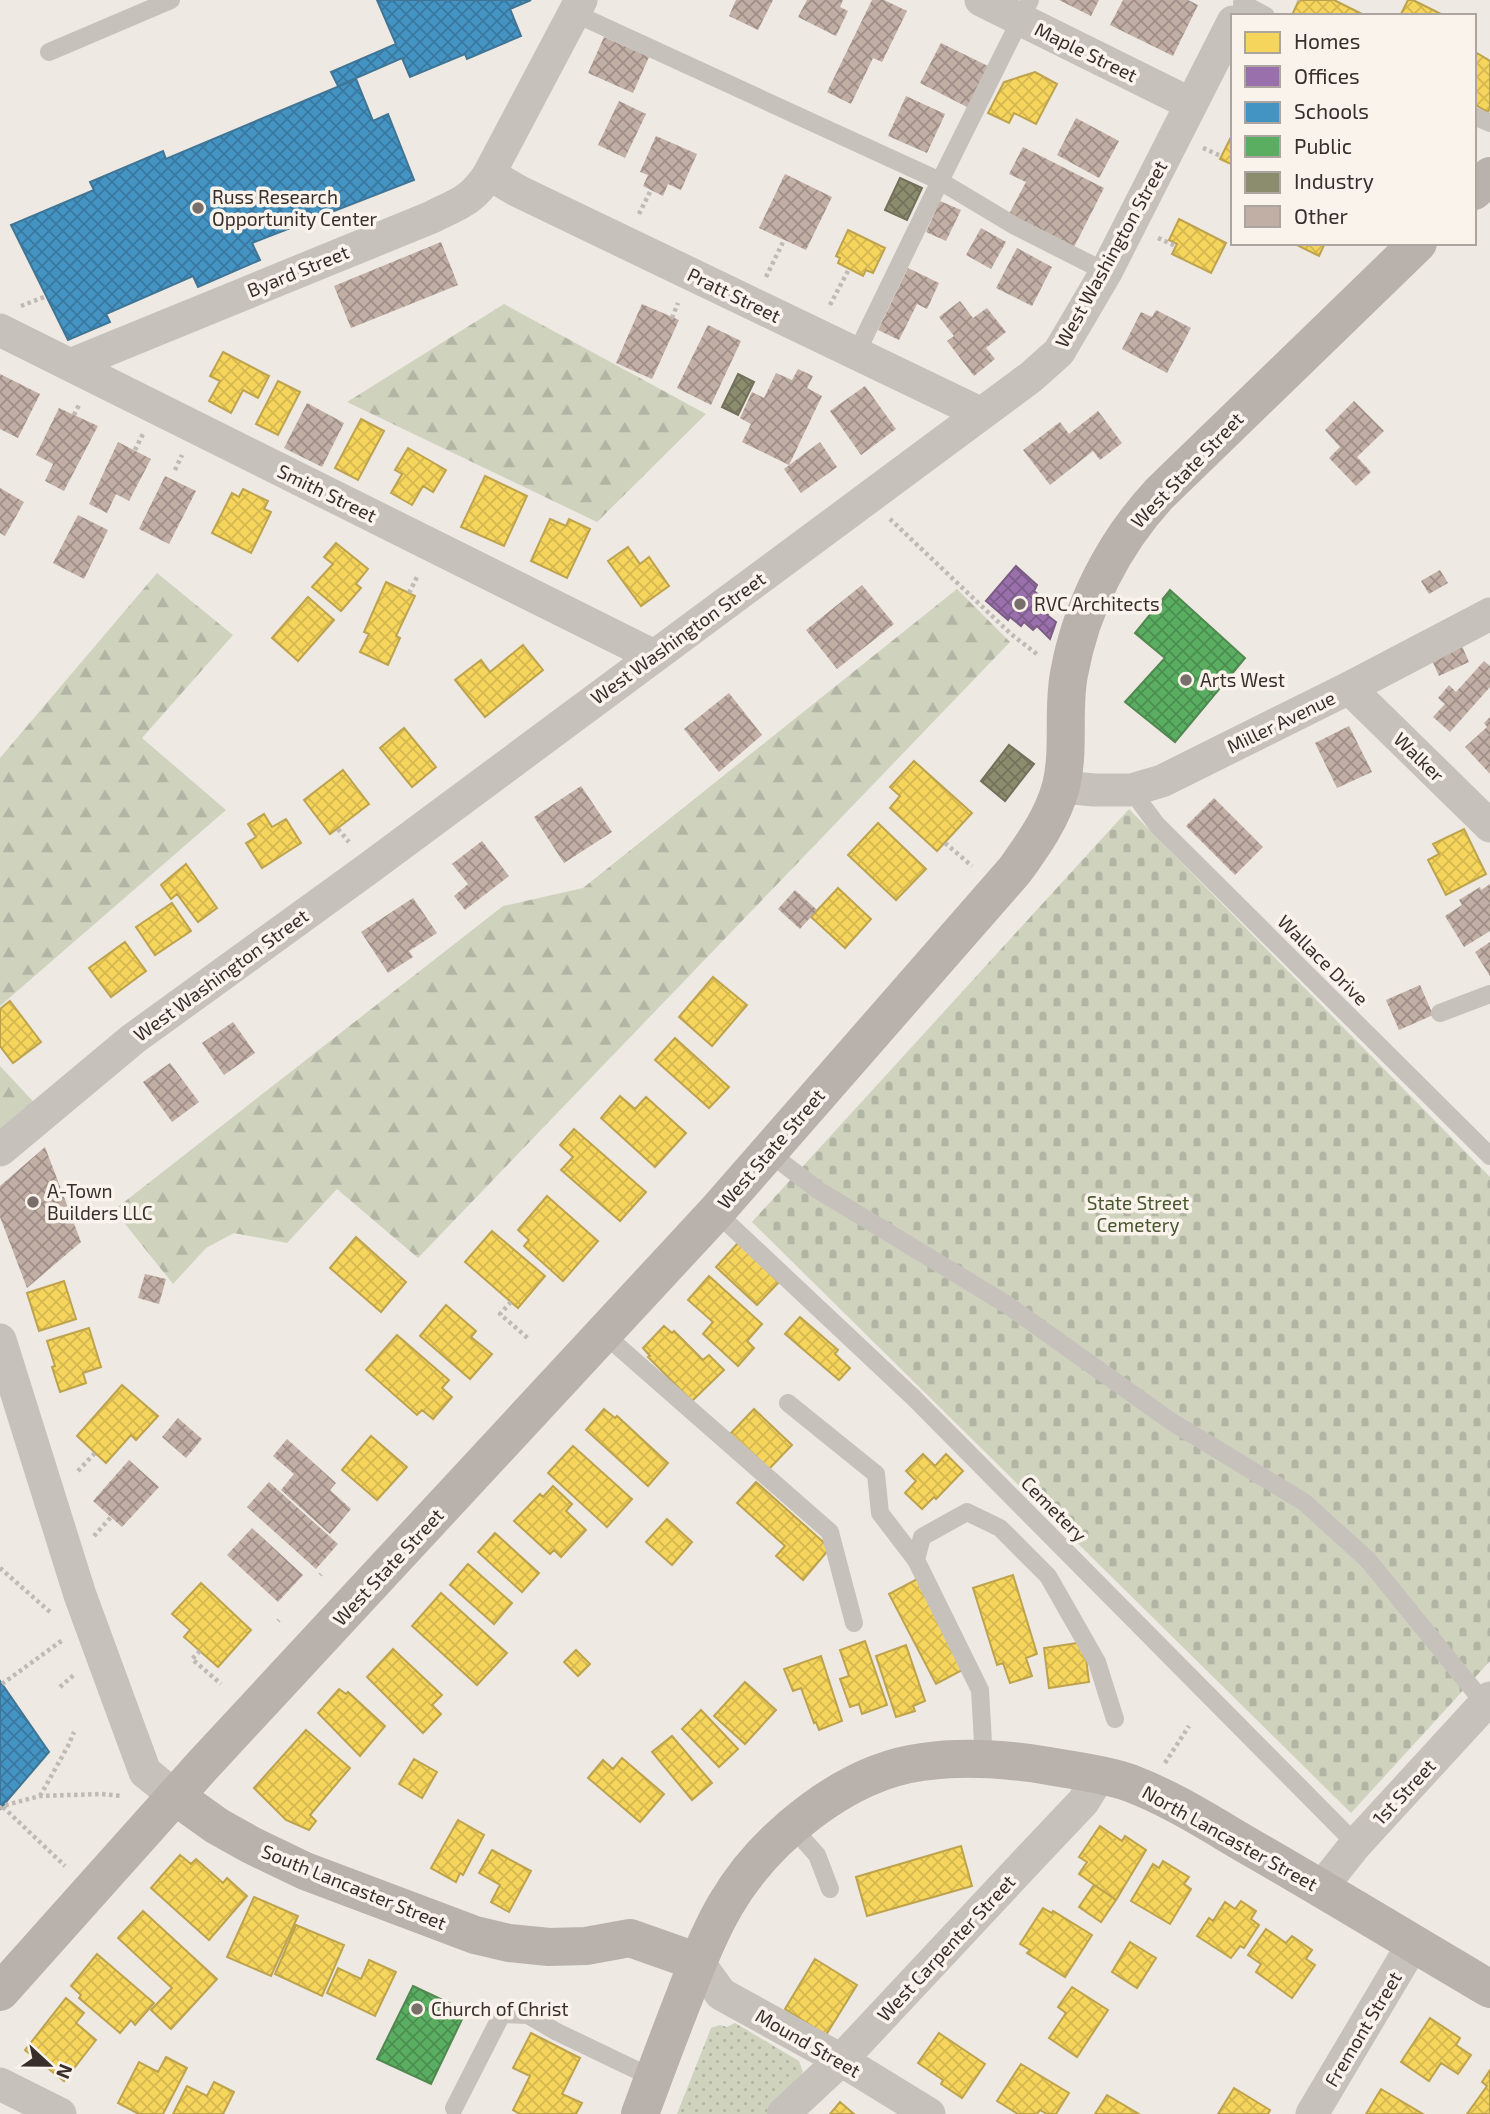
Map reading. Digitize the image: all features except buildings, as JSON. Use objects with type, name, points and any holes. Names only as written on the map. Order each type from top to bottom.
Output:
[{"type":"street","name":"Maple Street","points":[[981,0],[1026,10],[1191,104]]},
{"type":"street","name":"Byard Street","points":[[71,365],[432,217],[467,199],[479,190],[489,174],[578,7]]},
{"type":"street","name":"West Washington Street","points":[[0,1150],[132,1039],[369,868],[1031,377],[1059,352],[1106,272],[1191,104],[1231,34]]},
{"type":"street","name":"Pratt Street","points":[[489,174],[518,191],[980,413]]},
{"type":"street","points":[[1476,189],[1490,176]]},
{"type":"street","name":"West State Street","points":[[0,1992],[175,1796],[716,1212],[1015,870],[1034,843],[1061,787],[1068,676],[1074,647],[1101,579],[1123,539],[1159,494],[1416,245]]},
{"type":"street","name":"Smith Street","points":[[6,326],[71,365],[654,656]]},
{"type":"street","name":"Miller Avenue","points":[[1061,787],[1131,790],[1162,781],[1490,614]]},
{"type":"street","name":"Walker","points":[[1349,688],[1490,826]]},
{"type":"street","name":"South Lancaster Street","points":[[0,1340],[80,1595],[145,1772],[205,1819],[305,1871],[475,1935],[509,1943],[549,1947],[586,1946],[630,1938],[698,1962]]},
{"type":"street","name":"1st Street","points":[[1321,1888],[1356,1844],[1487,1701]]},
{"type":"street","name":"North Lancaster Street","points":[[698,1962],[726,1903],[769,1847],[812,1811],[850,1787],[893,1769],[921,1762],[984,1760],[1021,1762],[1100,1775],[1154,1793],[1191,1811],[1490,1989]]},
{"type":"street","name":"West Carpenter Street","points":[[783,2114],[841,2060],[1083,1802],[1100,1775]]},
{"type":"street","name":"Fremont Street","points":[[1312,2114],[1413,1944]]},
{"type":"street","points":[[640,2114],[698,1962]]},
{"type":"street","name":"Mound Street","points":[[698,1962],[721,1994],[841,2060],[929,2114]]},
{"type":"street","points":[[0,2084],[60,2114]]},
{"type":"lane","points":[[49,52],[171,0]]},
{"type":"lane","points":[[578,7],[940,181],[1015,226],[1106,272]]},
{"type":"lane","points":[[856,354],[1026,10]]},
{"type":"lane","name":"Wallace Drive","points":[[1131,790],[1157,825],[1490,1156]]},
{"type":"lane","points":[[1440,1013],[1490,994]]},
{"type":"lane","points":[[768,1152],[818,1190],[1006,1304],[1172,1422],[1304,1502],[1368,1560],[1487,1701]]},
{"type":"lane","name":"Cemetery","points":[[716,1212],[914,1398],[1356,1844]]},
{"type":"lane","points":[[604,1334],[830,1532],[854,1623]]},
{"type":"lane","points":[[788,1403],[876,1474],[880,1513],[916,1560],[980,1690],[984,1760]]},
{"type":"lane","points":[[916,1560],[922,1537],[967,1512],[1000,1528],[1048,1576],[1097,1662],[1115,1719]]},
{"type":"lane","points":[[792,1826],[817,1855],[830,1889]]},
{"type":"lane","points":[[454,2108],[502,2014],[528,2015],[557,2032],[653,2078]]},
{"type":"path","points":[[1199,146],[1222,156]]},
{"type":"path","points":[[639,215],[650,190]]},
{"type":"path","points":[[1153,235],[1176,246]]},
{"type":"path","points":[[761,289],[784,240]]},
{"type":"path","points":[[829,306],[849,269]]},
{"type":"path","points":[[6,326],[47,296]]},
{"type":"path","points":[[892,520],[1010,634],[1039,656]]},
{"type":"path","points":[[338,829],[348,840]]},
{"type":"path","points":[[945,843],[959,855]]},
{"type":"path","points":[[511,1302],[500,1314],[530,1340]]},
{"type":"path","points":[[78,1471],[95,1453]]},
{"type":"path","points":[[99,1531],[111,1517]]},
{"type":"path","points":[[0,1568],[59,1619]]},
{"type":"path","points":[[2,1684],[72,1634]]},
{"type":"path","points":[[200,1651],[192,1659],[221,1684]]},
{"type":"path","points":[[60,1687],[82,1668]]},
{"type":"path","points":[[1161,1770],[1189,1726]]},
{"type":"path","points":[[40,1796],[74,1732]]},
{"type":"path","points":[[1,1808],[40,1796],[121,1796]]},
{"type":"path","points":[[1,1808],[65,1866]]},
{"type":"green space","points":[[504,304],[706,414],[597,522],[347,402]]},
{"type":"green space","points":[[157,573],[233,635],[142,738],[226,810],[0,1006],[0,758]]},
{"type":"green space","points":[[957,589],[1010,642],[418,1258],[337,1189],[287,1243],[234,1233],[206,1248],[173,1284],[114,1210],[503,906],[583,888]]},
{"type":"green space","name":"State Street Cemetery","points":[[1129,809],[1490,1177],[1490,1661],[1351,1813],[752,1222]]},
{"type":"green space","points":[[0,1066],[44,1113],[0,1150]]},
{"type":"green space","points":[[735,2023],[799,2061],[803,2072],[778,2104],[766,2114],[677,2114],[711,2028],[720,2025],[727,2027]]},
{"type":"place","name":"Russ Research Opportunity Center","points":[[198,208]]},
{"type":"place","name":"RVC Architects","points":[[1020,604]]},
{"type":"place","name":"Arts West","points":[[1186,680]]},
{"type":"place","name":"A-Town Builders LLC","points":[[33,1202]]},
{"type":"place","name":"Church of Christ","points":[[417,2009]]}]
